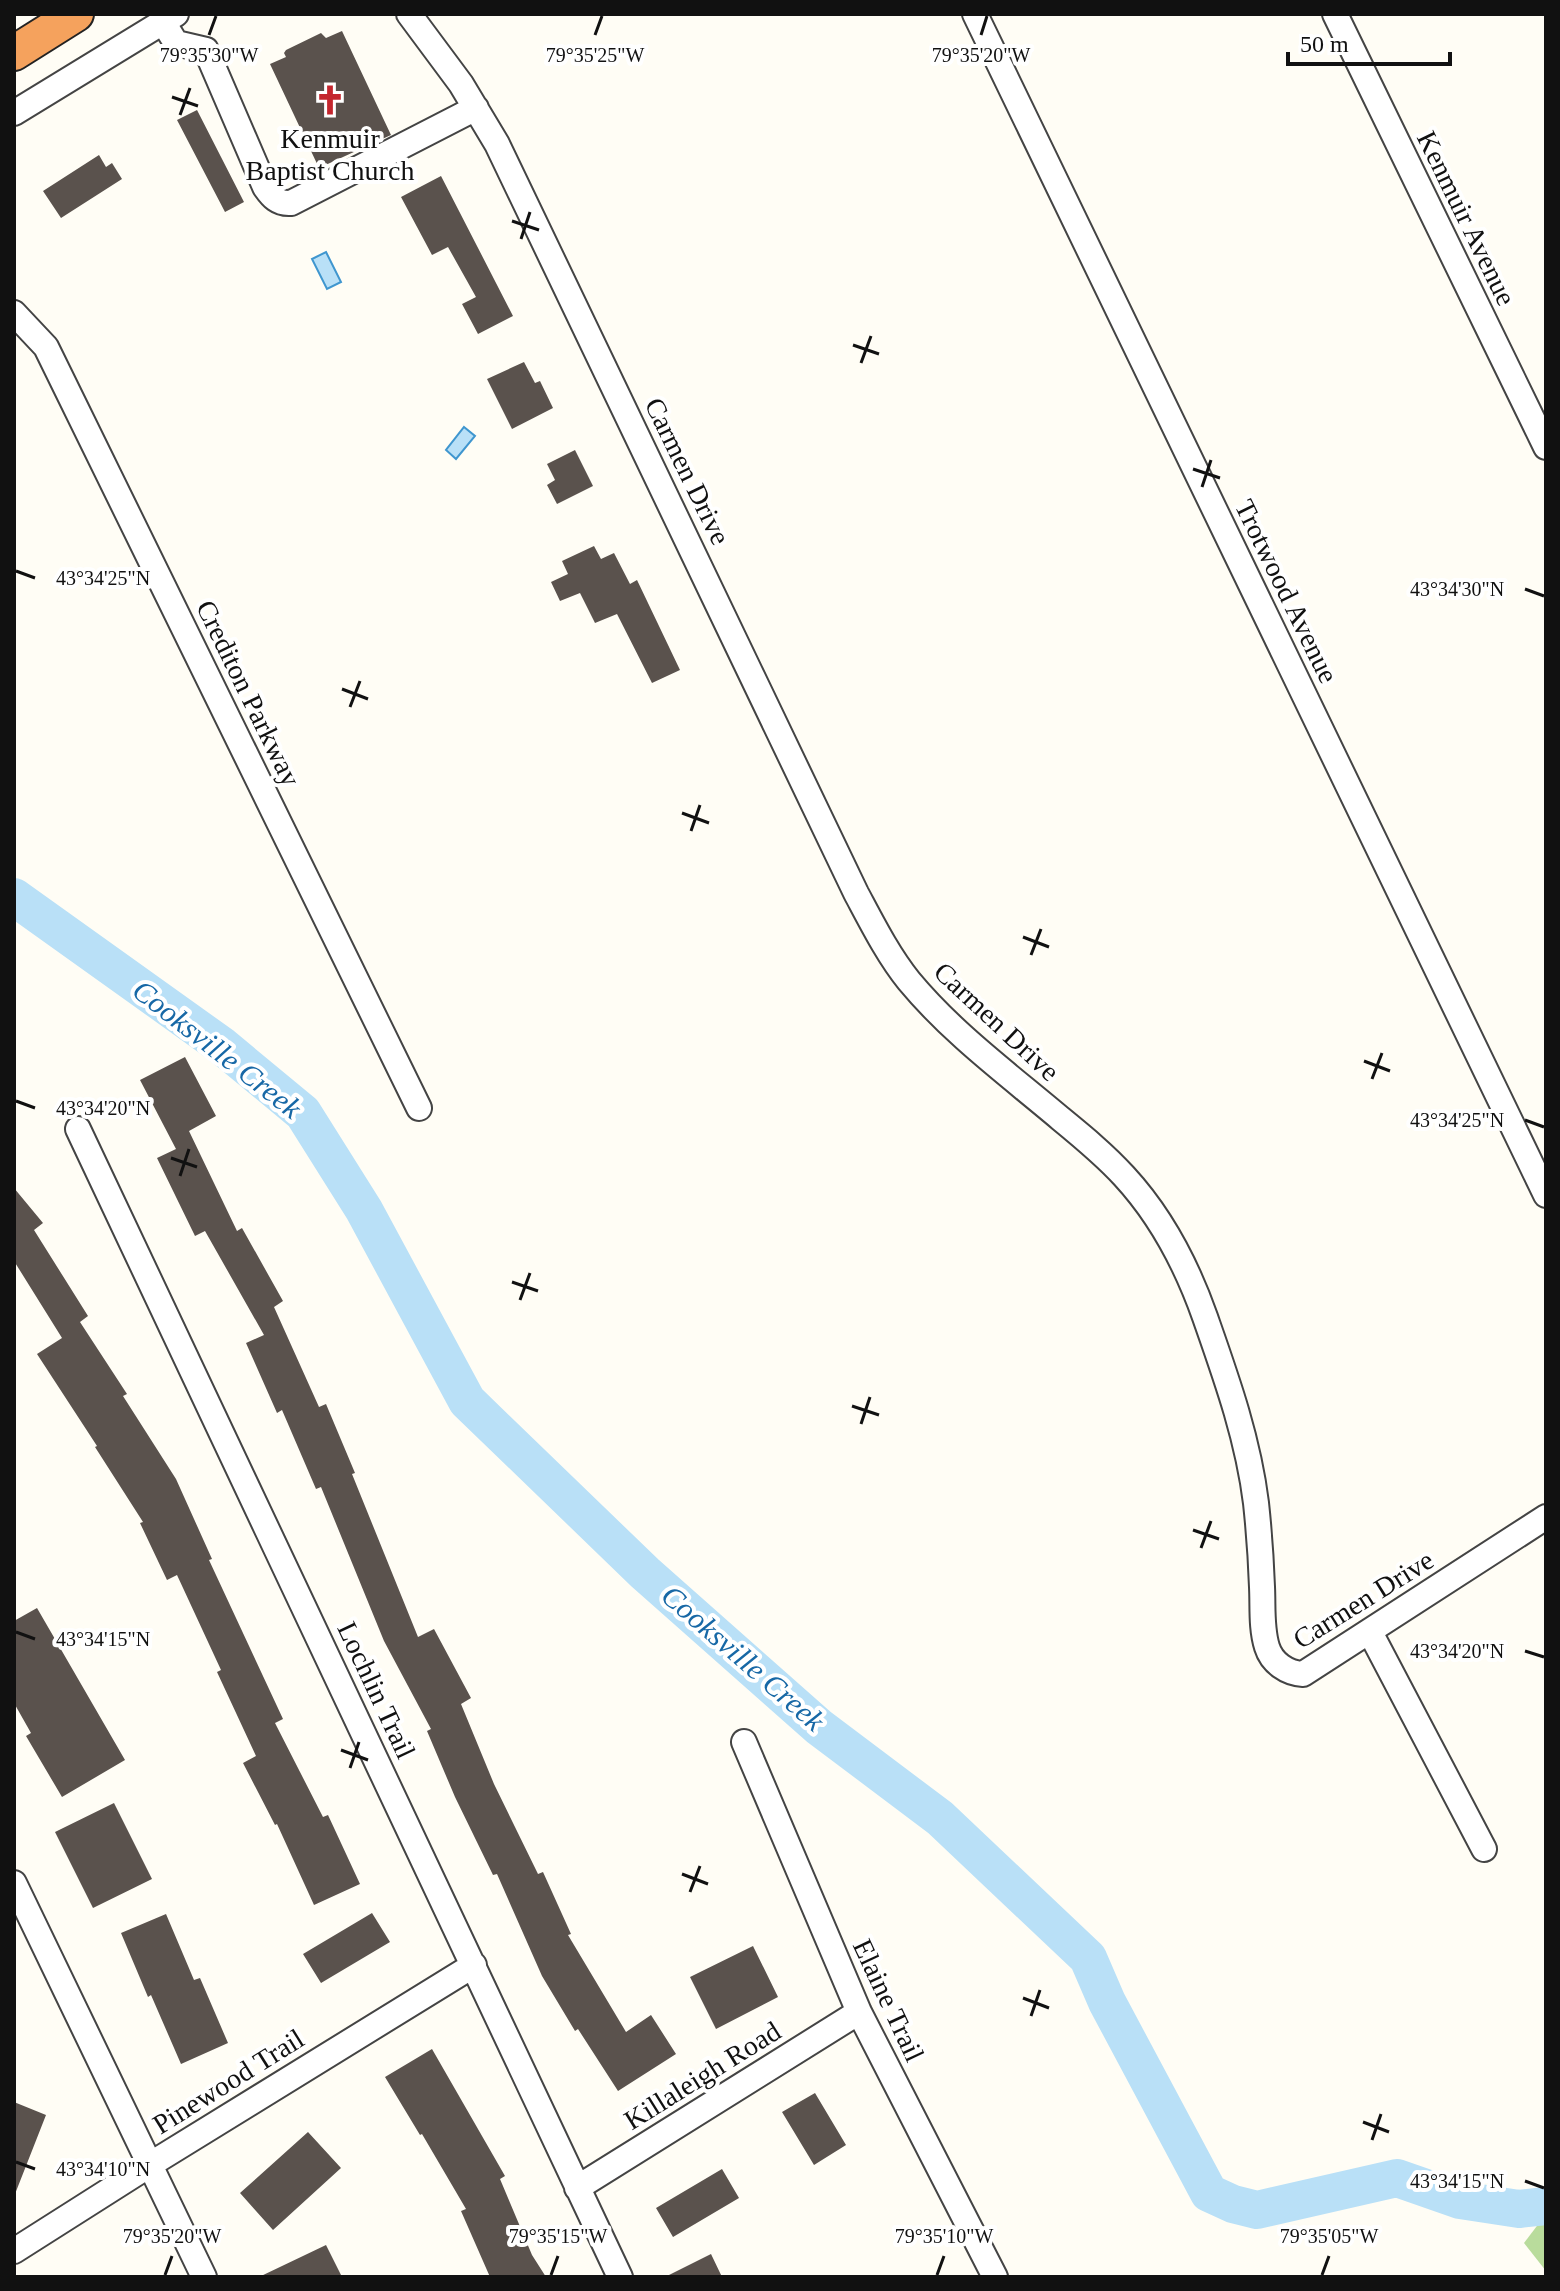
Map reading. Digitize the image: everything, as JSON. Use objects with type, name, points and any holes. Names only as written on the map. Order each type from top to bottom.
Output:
[{"type":"highway","points":[[14,53],[76,14]]},
{"type":"street","name":"Carmen Drive","points":[[409,14],[461,84],[497,144],[878,934],[908,979],[938,1012],[991,1061],[1100,1151],[1125,1177],[1181,1260],[1201,1305],[1244,1438],[1256,1502],[1263,1631],[1270,1655],[1287,1671],[1303,1674],[1546,1517]]},
{"type":"street","name":"Trotwood Avenue","points":[[975,14],[1546,1195]]},
{"type":"street","name":"Kenmuir Avenue","points":[[1335,14],[1546,447]]},
{"type":"street","points":[[14,113],[169,18],[176,43],[206,50],[265,187],[282,204],[291,203],[476,108]]},
{"type":"street","name":"Crediton Parkway","points":[[14,313],[46,347],[419,1108]]},
{"type":"street","name":"Lochlin Trail","points":[[78,1129],[620,2277]]},
{"type":"street","points":[[1370,1632],[1484,1849]]},
{"type":"street","name":"Elaine Trail","points":[[744,1742],[859,2012],[995,2277]]},
{"type":"street","points":[[14,1883],[204,2277]]},
{"type":"street","name":"Pinewood Trail","points":[[14,2251],[474,1965]]},
{"type":"street","name":"Killaleigh Road","points":[[577,2188],[859,2012]]},
{"type":"green space","points":[[1546,2214],[1546,2271],[1524,2243]]},
{"type":"water","points":[[326,252],[341,282],[327,289],[312,259]]},
{"type":"water","points":[[464,427],[475,436],[456,459],[446,450]]},
{"type":"building","name":"Kenmuir Baptist Church","points":[[342,31],[391,135],[319,168],[270,64],[286,57],[286,50],[321,33],[326,38]]},
{"type":"building","points":[[197,110],[244,202],[225,212],[177,120]]},
{"type":"building","points":[[99,155],[106,167],[112,163],[122,179],[61,218],[43,191]]},
{"type":"building","points":[[441,176],[513,316],[478,334],[462,304],[476,297],[448,247],[432,255],[401,197]]},
{"type":"building","points":[[524,362],[535,383],[540,381],[553,408],[512,429],[487,379]]},
{"type":"building","points":[[575,450],[593,486],[557,504],[547,485],[555,480],[547,464]]},
{"type":"building","points":[[594,546],[601,559],[614,553],[630,584],[637,580],[680,670],[652,683],[617,614],[595,623],[580,593],[560,601],[551,582],[568,574],[562,561]]},
{"type":"building","points":[[185,1057],[216,1116],[189,1131],[237,1231],[242,1228],[283,1301],[274,1307],[319,1407],[326,1404],[418,1637],[434,1629],[471,1698],[461,1704],[494,1784],[538,1874],[543,1872],[571,1934],[568,1935],[626,2032],[651,2015],[676,2054],[618,2091],[578,2029],[575,2031],[542,1976],[497,1874],[493,1875],[455,1797],[427,1731],[431,1729],[384,1641],[321,1487],[316,1489],[282,1410],[277,1413],[246,1343],[264,1335],[205,1231],[195,1236],[157,1158],[176,1149],[140,1080]]},
{"type":"building","points":[[14,1188],[43,1223],[34,1230],[88,1316],[80,1322],[127,1394],[123,1396],[176,1479],[212,1559],[209,1560],[283,1719],[275,1723],[323,1817],[328,1815],[360,1884],[314,1905],[277,1824],[243,1763],[256,1756],[177,1575],[167,1580],[140,1523],[143,1522],[37,1354],[62,1338],[14,1261]]},
{"type":"building","points":[[37,1608],[125,1760],[62,1797],[26,1736],[31,1733],[14,1703],[14,1621]]},
{"type":"building","points":[[114,1803],[152,1879],[93,1908],[55,1832]]},
{"type":"building","points":[[372,1913],[390,1942],[321,1983],[303,1954]]},
{"type":"building","points":[[166,1914],[194,1980],[200,1978],[228,2043],[181,2064],[121,1933]]},
{"type":"building","points":[[753,1946],[778,1997],[716,2029],[690,1977]]},
{"type":"building","points":[[432,2049],[505,2176],[500,2179],[532,2255],[546,2277],[490,2277],[461,2211],[466,2209],[385,2077]]},
{"type":"building","points":[[815,2093],[846,2145],[814,2165],[782,2112]]},
{"type":"building","points":[[14,2102],[46,2115],[15,2194],[14,2193]]},
{"type":"building","points":[[308,2132],[341,2168],[273,2230],[240,2193]]},
{"type":"building","points":[[722,2169],[739,2198],[673,2237],[656,2208]]},
{"type":"building","points":[[326,2245],[342,2277],[259,2277]]},
{"type":"building","points":[[711,2254],[722,2277],[665,2277]]},
{"type":"waterway","name":"Cooksville Creek","points":[[14,897],[221,1045],[303,1113],[364,1210],[467,1401],[645,1573],[819,1727],[940,1818],[1088,1958],[1107,2002],[1209,2193],[1257,2210],[1397,2178],[1460,2200],[1519,2209],[1546,2206]]},
{"type":"place","name":"Kenmuir Baptist Church","points":[[330,100]]}]
